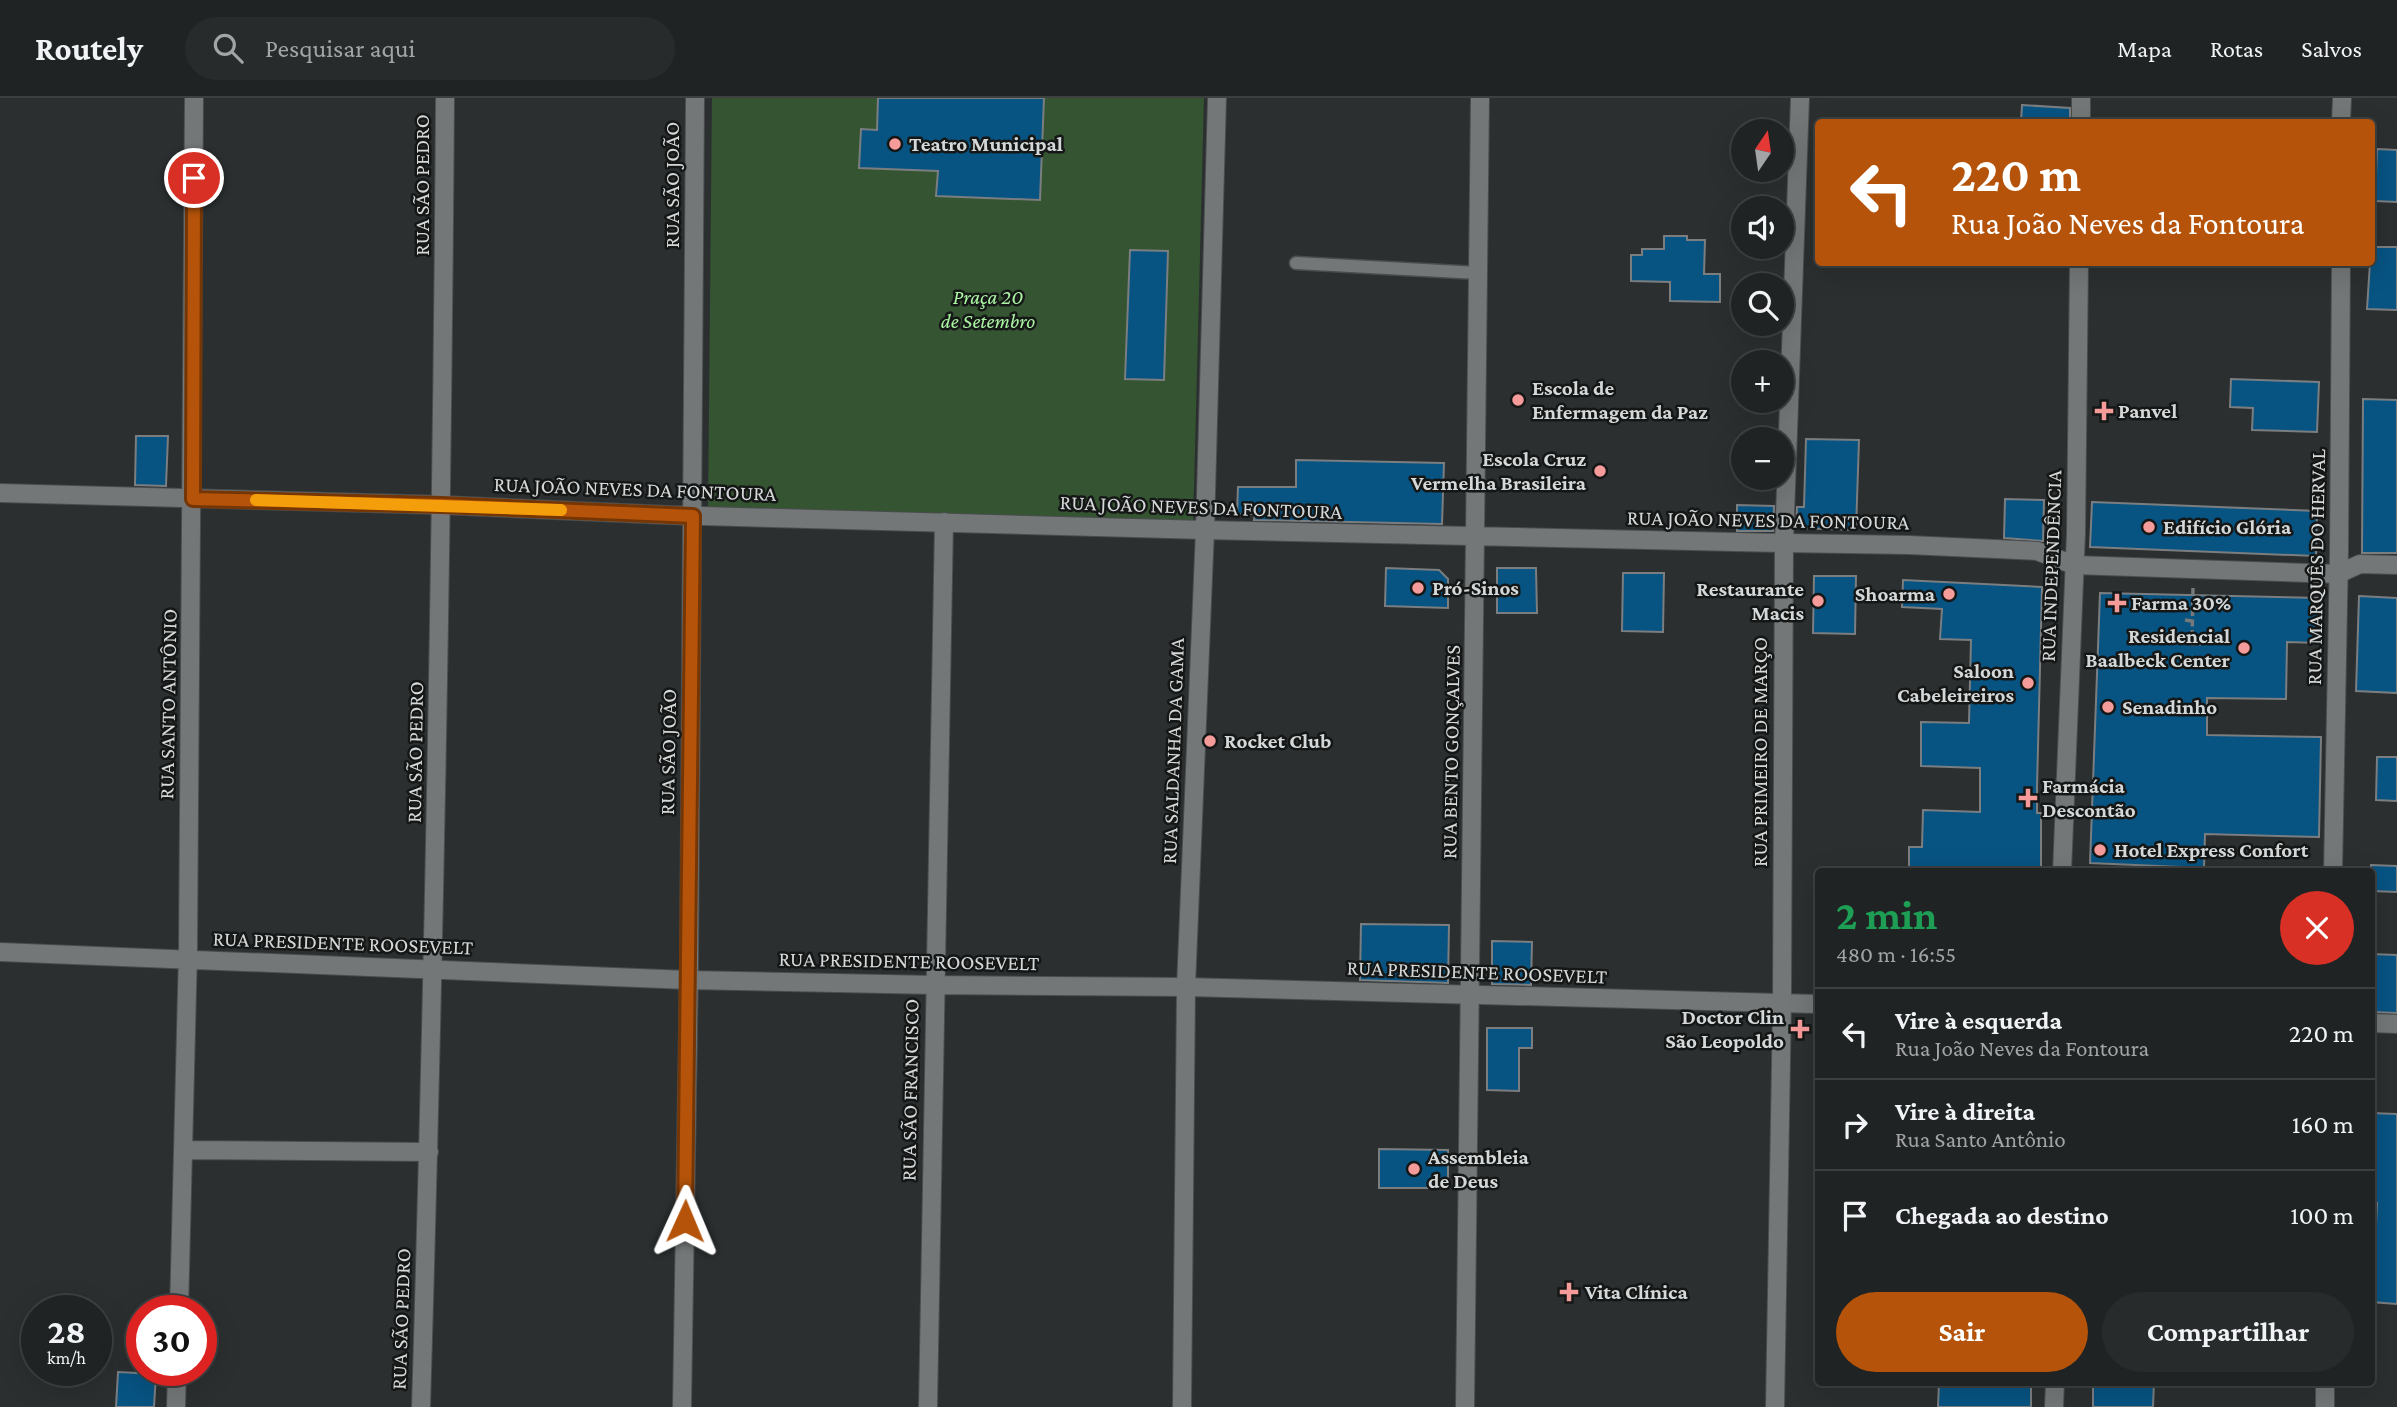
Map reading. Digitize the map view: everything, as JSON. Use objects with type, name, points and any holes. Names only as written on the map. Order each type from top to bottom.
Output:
[{"type":"street","name":"RUA SANTO ANTÔNIO","points":[[178,1295],[188,960],[194,98]]},
{"type":"street","name":"RUA SÃO PEDRO","points":[[421,1407],[434,970],[442,505],[445,98]]},
{"type":"street","name":"RUA SÃO JOÃO","points":[[682,1407],[693,516],[695,98]]},
{"type":"street","name":"RUA SALDANHA DA GAMA","points":[[1182,1407],[1186,987],[1205,530],[1217,98]]},
{"type":"street","name":"RUA BENTO GONÇALVES","points":[[1465,1407],[1480,98]]},
{"type":"street","name":"RUA PRIMEIRO DE MARÇO","points":[[1775,1407],[1782,1003],[1784,543],[1800,98]]},
{"type":"street","points":[[2081,98],[2081,119]]},
{"type":"street","points":[[2341,119],[2342,98]]},
{"type":"street","name":"RUA INDEPENDÊNCIA","points":[[2062,868],[2074,565],[2079,266]]},
{"type":"street","name":"RUA MARQUÊS DO HERVAL","points":[[2333,868],[2341,266]]},
{"type":"street","name":"RUA JOÃO NEVES DA FONTOURA","points":[[0,493],[1205,530],[1909,545],[2037,551],[2074,565],[2338,574],[2360,564],[2397,565]]},
{"type":"street","name":"RUA SÃO FRANCISCO","points":[[928,1407],[944,522]]},
{"type":"street","name":"RUA PRESIDENTE ROOSEVELT","points":[[0,952],[688,980],[1186,987],[1815,1004]]},
{"type":"street","points":[[2375,1023],[2397,1024]]},
{"type":"street","points":[[183,1150],[429,1152]]},
{"type":"street","points":[[176,1407],[177,1386]]},
{"type":"street","points":[[2054,1407],[2055,1386]]},
{"type":"street","points":[[2325,1386],[2325,1407]]},
{"type":"lane","points":[[1296,263],[1478,273]]},
{"type":"path","points":[[2194,568],[2192,644],[2201,644]]},
{"type":"path","points":[[2193,608],[2202,609]]},
{"type":"path","points":[[2185,620],[2192,621]]},
{"type":"green space","name":"Praça 20 de Setembro","points":[[712,98],[1204,98],[1193,526],[708,511]]},
{"type":"building","points":[[878,98],[1044,98],[1040,200],[936,196],[938,171],[859,168],[861,129],[877,130]]},
{"type":"building","points":[[2022,105],[2070,108],[2070,119],[2021,119]]},
{"type":"building","points":[[2377,149],[2397,150],[2397,202],[2375,201]]},
{"type":"building","points":[[1664,236],[1687,236],[1687,240],[1705,240],[1704,274],[1720,274],[1720,302],[1670,301],[1670,282],[1631,281],[1631,255],[1642,255],[1642,249],[1664,249]]},
{"type":"building","points":[[2375,247],[2397,247],[2397,310],[2367,309],[2370,266],[2375,266]]},
{"type":"building","points":[[1130,250],[1168,251],[1164,380],[1125,379]]},
{"type":"building","points":[[2231,379],[2319,382],[2317,432],[2252,430],[2253,408],[2230,407]]},
{"type":"building","points":[[2363,399],[2397,400],[2397,553],[2362,553]]},
{"type":"building","points":[[136,436],[168,436],[166,486],[135,485]]},
{"type":"building","points":[[1806,439],[1859,440],[1856,530],[1796,528],[1797,507],[1804,507]]},
{"type":"building","points":[[1296,460],[1444,463],[1442,524],[1254,520],[1255,514],[1237,514],[1238,487],[1296,487]]},
{"type":"building","points":[[2005,499],[2044,500],[2043,541],[2004,538]]},
{"type":"building","points":[[2092,502],[2317,511],[2316,556],[2090,547]]},
{"type":"building","points":[[1737,505],[1774,506],[1773,531],[1737,531]]},
{"type":"building","points":[[1386,568],[1439,570],[1448,579],[1448,608],[1385,606]]},
{"type":"building","points":[[1497,568],[1536,568],[1537,613],[1497,613]]},
{"type":"building","points":[[1623,573],[1664,573],[1663,632],[1622,631]]},
{"type":"building","points":[[1814,576],[1856,576],[1855,634],[1813,633]]},
{"type":"building","points":[[1903,580],[2042,587],[2037,788],[2037,813],[2041,813],[2041,868],[1909,868],[1909,847],[1922,847],[1923,810],[1980,812],[1980,768],[1921,766],[1921,722],[1969,723],[1971,640],[1940,639],[1942,609],[1902,607]]},
{"type":"building","points":[[2100,593],[2321,598],[2320,643],[2287,642],[2286,699],[2207,698],[2207,735],[2321,737],[2319,837],[2205,834],[2204,868],[2090,863]]},
{"type":"building","points":[[2359,596],[2397,598],[2397,693],[2356,691]]},
{"type":"building","points":[[2377,757],[2397,757],[2397,801],[2376,800]]},
{"type":"building","points":[[2371,865],[2397,866],[2397,892],[2375,891],[2375,868],[2371,868]]},
{"type":"building","points":[[1361,924],[1449,925],[1448,983],[1360,980]]},
{"type":"building","points":[[1492,941],[1532,942],[1531,985],[1492,984]]},
{"type":"building","points":[[2375,954],[2397,955],[2397,1013],[2375,1012]]},
{"type":"building","points":[[1487,1028],[1532,1028],[1532,1048],[1519,1048],[1519,1091],[1487,1090]]},
{"type":"building","points":[[2375,1113],[2397,1114],[2397,1304],[2375,1302]]},
{"type":"building","name":"Assembleia de Deus","points":[[1379,1149],[1448,1150],[1448,1188],[1379,1188]]},
{"type":"building","points":[[118,1372],[126,1372],[126,1386],[155,1386],[154,1407],[116,1407]]},
{"type":"building","points":[[1939,1386],[2031,1386],[2031,1407],[1938,1407]]},
{"type":"building","points":[[2093,1386],[2154,1386],[2153,1407],[2093,1407]]},
{"type":"slow traffic","points":[[256,500],[561,510]]},
{"type":"place","name":"Teatro Municipal","points":[[895,144]]},
{"type":"place","name":"Escola de Enfermagem da Paz","points":[[1518,400]]},
{"type":"place","name":"Panvel","points":[[2104,411]]},
{"type":"place","name":"Escola Cruz Vermelha Brasileira","points":[[1600,471]]},
{"type":"place","name":"Edifício Glória","points":[[2149,527]]},
{"type":"place","name":"Pró-Sinos","points":[[1418,588]]},
{"type":"place","name":"Shoarma","points":[[1949,594]]},
{"type":"place","name":"Restaurante Macis","points":[[1818,601]]},
{"type":"place","name":"Farma 30%","points":[[2117,603]]},
{"type":"place","name":"Residencial Baalbeck Center","points":[[2244,648]]},
{"type":"place","name":"Saloon Cabeleireiros","points":[[2028,683]]},
{"type":"place","name":"Senadinho","points":[[2108,707]]},
{"type":"place","name":"Rocket Club","points":[[1210,741]]},
{"type":"place","name":"Farmácia Descontão","points":[[2028,798]]},
{"type":"place","name":"Hotel Express Confort","points":[[2100,850]]},
{"type":"place","name":"Doctor Clin São Leopoldo","points":[[1800,1029]]},
{"type":"place","name":"Assembleia de Deus","points":[[1414,1169]]},
{"type":"place","name":"Vita Clínica","points":[[1569,1292]]},
{"type":"route","points":[[194,178],[193,499],[442,505],[693,516],[685,1221]]}]
